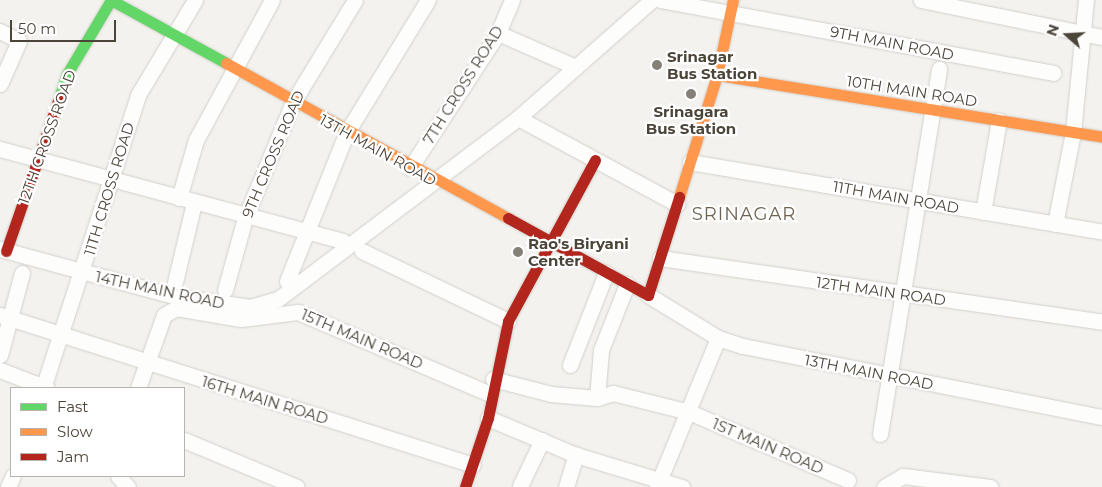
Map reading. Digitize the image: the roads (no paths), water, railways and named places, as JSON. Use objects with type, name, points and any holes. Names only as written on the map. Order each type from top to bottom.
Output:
[{"type":"street","name":"13TH MAIN ROAD","points":[[110,0],[433,181],[648,295],[718,338],[769,352],[1102,417]]},
{"type":"street","name":"12TH CROSS ROAD","points":[[3,250],[67,74],[110,0]]},
{"type":"street","name":"11TH CROSS ROAD","points":[[45,387],[138,96],[195,0]]},
{"type":"street","points":[[178,198],[196,140],[232,68],[272,0]]},
{"type":"street","name":"9TH CROSS ROAD","points":[[225,290],[245,218],[293,102],[355,0]]},
{"type":"street","points":[[287,281],[305,229],[347,132],[428,0]]},
{"type":"street","name":"7TH CROSS ROAD","points":[[410,168],[498,33],[512,0]]},
{"type":"street","name":"14TH MAIN ROAD","points":[[3,250],[82,273],[209,302],[261,305],[292,291],[433,181],[518,118],[652,0]]},
{"type":"street","name":"9TH MAIN ROAD","points":[[660,0],[732,6],[1053,73]]},
{"type":"street","points":[[921,0],[1102,37]]},
{"type":"street","points":[[1055,224],[1073,132],[1080,73],[1080,32],[1086,0]]},
{"type":"street","points":[[648,295],[717,75],[732,6]]},
{"type":"street","points":[[0,31],[19,41],[0,84]]},
{"type":"street","points":[[498,33],[576,67]]},
{"type":"street","points":[[880,434],[888,375],[905,295],[931,109],[939,69]]},
{"type":"street","name":"10TH MAIN ROAD","points":[[717,75],[1102,137]]},
{"type":"street","points":[[518,118],[676,204]]},
{"type":"street","points":[[983,212],[999,120]]},
{"type":"street","points":[[0,148],[36,162],[178,198],[245,218],[305,229],[343,241]]},
{"type":"street","points":[[465,487],[488,418],[491,386],[508,321],[595,160]]},
{"type":"street","name":"11TH MAIN ROAD","points":[[690,162],[1102,232]]},
{"type":"street","points":[[175,282],[194,203]]},
{"type":"street","points":[[362,251],[508,321]]},
{"type":"street","name":"12TH MAIN ROAD","points":[[660,258],[905,295],[1102,322]]},
{"type":"street","points":[[0,356],[5,316],[22,273]]},
{"type":"street","points":[[570,365],[606,273]]},
{"type":"street","points":[[597,398],[601,350],[627,284]]},
{"type":"street","name":"15TH MAIN ROAD","points":[[147,362],[168,310],[241,319],[298,312],[491,386]]},
{"type":"street","name":"16TH MAIN ROAD","points":[[5,316],[473,465]]},
{"type":"street","points":[[660,483],[718,338]]},
{"type":"street","points":[[138,387],[147,362]]},
{"type":"street","points":[[0,370],[42,387]]},
{"type":"street","name":"1ST MAIN ROAD","points":[[491,386],[597,398],[613,393],[689,412],[848,480]]},
{"type":"street","points":[[488,418],[576,455],[660,483],[682,487]]},
{"type":"street","points":[[185,440],[297,487]]},
{"type":"street","points":[[520,486],[542,440]]},
{"type":"street","points":[[566,487],[576,455]]},
{"type":"street","points":[[884,487],[903,476],[990,487]]},
{"type":"street","points":[[119,477],[128,487]]},
{"type":"place","name":"Srinagar Bus Station","points":[[657,65]]},
{"type":"place","name":"Srinagara Bus Station","points":[[691,94]]},
{"type":"place","name":"Rao's Biryani Center","points":[[518,252]]},
{"type":"district","name":"SRINAGAR","points":[[744,214]]}]
